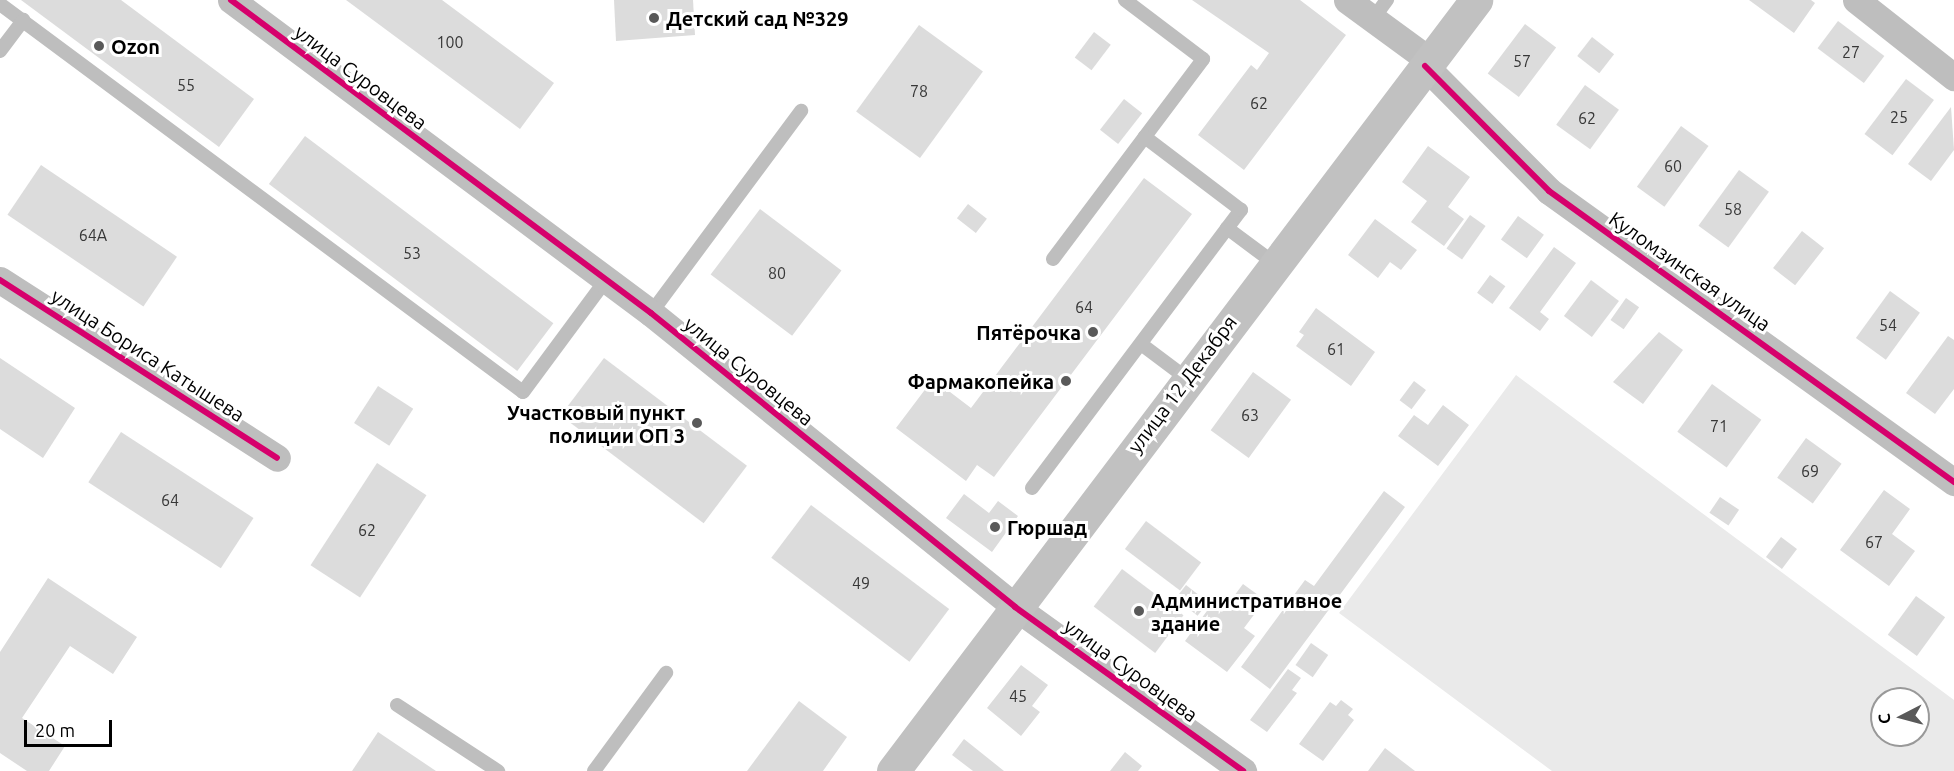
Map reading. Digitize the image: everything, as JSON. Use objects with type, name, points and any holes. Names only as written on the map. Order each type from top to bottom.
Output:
[{"type":"main road","name":"улица 12 Декабря","points":[[893,771],[1185,378],[1476,0]]},
{"type":"street","name":"улица Суровцева","points":[[231,0],[651,314],[1015,607],[1243,771]]},
{"type":"street","name":"Куломзинская улица","points":[[1347,0],[1380,9],[1427,63],[1549,191],[1954,482]]},
{"type":"street","points":[[1856,0],[1954,77]]},
{"type":"street","name":"улица Бориса Катышева","points":[[0,280],[277,458]]},
{"type":"lane","points":[[1053,259],[1203,59],[1125,0]]},
{"type":"lane","points":[[0,4],[523,392],[606,280]]},
{"type":"lane","points":[[0,51],[22,20]]},
{"type":"lane","points":[[651,314],[801,111]]},
{"type":"lane","points":[[1032,488],[1241,210],[1145,137]]},
{"type":"lane","points":[[1227,228],[1274,263]]},
{"type":"lane","points":[[1141,344],[1185,378]]},
{"type":"lane","points":[[594,771],[666,673]]},
{"type":"lane","points":[[397,705],[498,771]]},
{"type":"shaded area","points":[[1516,375],[1954,700],[1954,771],[1552,771],[1339,613]]},
{"type":"building","points":[[21,0],[121,0],[254,99],[219,147]]},
{"type":"building","points":[[346,0],[442,0],[554,83],[520,129]]},
{"type":"building","name":"Детский сад №329","points":[[614,0],[693,0],[695,35],[616,41]]},
{"type":"building","points":[[1192,0],[1300,0],[1346,35],[1244,170],[1198,135],[1251,65],[1257,70],[1269,53]]},
{"type":"building","points":[[1749,0],[1811,0],[1815,3],[1794,33]]},
{"type":"building","points":[[1838,21],[1884,56],[1864,83],[1818,48]]},
{"type":"building","points":[[1525,24],[1556,47],[1519,97],[1488,74]]},
{"type":"building","points":[[919,25],[983,71],[920,158],[856,112]]},
{"type":"building","points":[[1094,32],[1111,45],[1092,70],[1075,58]]},
{"type":"building","points":[[1592,37],[1614,54],[1599,73],[1577,56]]},
{"type":"building","points":[[1906,79],[1934,100],[1892,155],[1864,134]]},
{"type":"building","points":[[1585,85],[1619,110],[1590,149],[1556,125]]},
{"type":"building","points":[[1124,99],[1142,113],[1118,144],[1100,130]]},
{"type":"building","points":[[1951,107],[1954,150],[1931,181],[1908,164]]},
{"type":"building","points":[[1681,126],[1709,146],[1664,207],[1637,187]]},
{"type":"building","points":[[305,136],[553,323],[517,371],[269,184]]},
{"type":"building","points":[[1428,146],[1470,177],[1448,207],[1464,219],[1444,246],[1411,222],[1427,201],[1402,182]]},
{"type":"building","points":[[41,165],[177,257],[143,306],[7,215]]},
{"type":"building","points":[[1739,170],[1769,192],[1728,248],[1698,226]]},
{"type":"building","points":[[1144,178],[1192,214],[994,477],[977,465],[966,481],[896,428],[933,379],[971,408]]},
{"type":"building","points":[[968,204],[987,219],[976,233],[957,218]]},
{"type":"building","points":[[760,209],[841,270],[792,336],[711,274]]},
{"type":"building","points":[[1470,215],[1486,226],[1462,259],[1446,249]]},
{"type":"building","points":[[1518,216],[1544,235],[1527,258],[1501,239]]},
{"type":"building","points":[[1375,219],[1417,250],[1401,270],[1390,262],[1378,278],[1348,255]]},
{"type":"building","points":[[1802,231],[1824,248],[1795,285],[1773,268]]},
{"type":"building","points":[[1554,247],[1576,263],[1540,312],[1549,319],[1540,331],[1509,308]]},
{"type":"building","points":[[1490,275],[1505,286],[1492,304],[1477,293]]},
{"type":"building","points":[[1591,280],[1619,301],[1592,337],[1564,316]]},
{"type":"building","points":[[1890,291],[1920,313],[1886,360],[1856,338]]},
{"type":"building","points":[[1626,298],[1639,307],[1624,329],[1611,320]]},
{"type":"building","points":[[1316,308],[1375,352],[1351,386],[1296,346],[1304,335],[1299,332]]},
{"type":"building","points":[[1659,332],[1683,350],[1643,404],[1613,382]]},
{"type":"building","points":[[1948,336],[1954,340],[1954,389],[1935,414],[1906,393]]},
{"type":"building","points":[[0,358],[75,408],[43,458],[0,429]]},
{"type":"building","points":[[604,358],[747,466],[704,523],[561,416]]},
{"type":"building","points":[[1253,372],[1291,400],[1249,458],[1211,430]]},
{"type":"building","points":[[1414,381],[1426,390],[1412,409],[1400,400]]},
{"type":"building","points":[[1712,384],[1761,420],[1727,468],[1677,432]]},
{"type":"building","points":[[378,386],[413,409],[389,446],[354,423]]},
{"type":"building","points":[[1443,405],[1469,425],[1438,466],[1398,436],[1414,415],[1428,425]]},
{"type":"building","points":[[121,432],[254,518],[221,568],[88,482]]},
{"type":"building","points":[[1806,438],[1842,464],[1813,504],[1777,478]]},
{"type":"building","points":[[377,463],[426,495],[360,597],[311,565]]},
{"type":"building","points":[[1884,490],[1910,509],[1892,534],[1915,551],[1889,586],[1840,550]]},
{"type":"building","points":[[1384,491],[1405,507],[1270,689],[1241,667],[1305,580],[1314,586]]},
{"type":"building","points":[[964,494],[989,513],[998,501],[1018,516],[992,552],[946,518]]},
{"type":"building","points":[[1720,497],[1739,510],[1728,526],[1709,513]]},
{"type":"building","points":[[811,505],[949,609],[909,662],[771,558]]},
{"type":"building","points":[[1146,521],[1201,563],[1180,590],[1125,549]]},
{"type":"building","points":[[1781,537],[1797,549],[1782,569],[1766,557]]},
{"type":"building","name":"Административное здание","points":[[1122,569],[1183,615],[1155,653],[1094,607]]},
{"type":"building","points":[[48,578],[137,637],[113,674],[70,646],[22,718],[65,746],[49,771],[27,771],[0,753],[0,652]]},
{"type":"building","points":[[1243,584],[1265,600],[1244,628],[1255,636],[1227,672],[1185,641],[1212,604],[1222,612]]},
{"type":"building","points":[[1186,585],[1208,602],[1198,616],[1176,598]]},
{"type":"building","points":[[1916,596],[1945,617],[1917,656],[1888,635]]},
{"type":"building","points":[[1311,643],[1328,655],[1313,677],[1296,665]]},
{"type":"building","points":[[1021,665],[1048,685],[1032,706],[1040,712],[1021,736],[987,708]]},
{"type":"building","points":[[1288,669],[1301,678],[1292,690],[1297,693],[1267,732],[1250,720]]},
{"type":"building","points":[[1341,700],[1353,709],[1348,715],[1354,720],[1323,761],[1299,744],[1330,702],[1336,706]]},
{"type":"building","points":[[799,701],[847,737],[823,771],[747,771]]},
{"type":"building","points":[[378,732],[436,771],[352,771]]},
{"type":"building","points":[[964,739],[1004,771],[973,771],[952,755]]},
{"type":"building","points":[[1385,748],[1415,771],[1368,771]]},
{"type":"building","points":[[1125,752],[1142,766],[1138,771],[1110,771]]},
{"type":"cycle path","points":[[231,0],[651,313],[1015,607],[1243,771]]},
{"type":"cycle path","points":[[1425,66],[1549,191],[1954,482]]},
{"type":"cycle path","points":[[0,280],[277,458]]},
{"type":"place","name":"Детский сад №329","points":[[654,18]]},
{"type":"place","name":"Ozon","points":[[99,46]]},
{"type":"place","name":"Пятёрочка","points":[[1093,332]]},
{"type":"place","name":"Фармакопейка","points":[[1066,381]]},
{"type":"place","name":"Участковый пункт полиции ОП 3","points":[[697,423]]},
{"type":"place","name":"Гюршад","points":[[995,527]]},
{"type":"place","name":"Административное здание","points":[[1139,611]]}]
